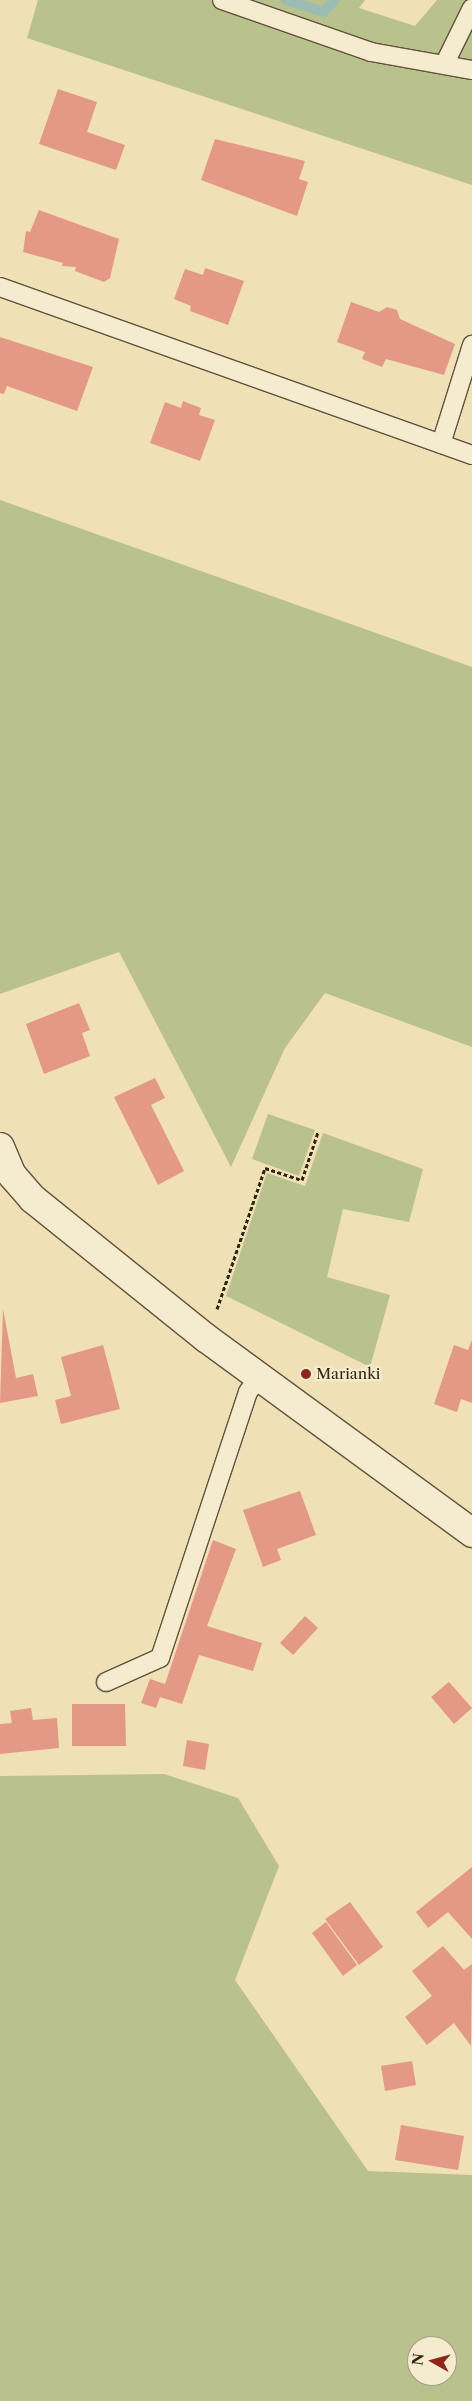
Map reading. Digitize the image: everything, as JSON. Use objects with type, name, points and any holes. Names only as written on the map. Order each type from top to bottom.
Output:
[{"type":"street","points":[[0,1147],[12,1175],[33,1199],[260,1376],[472,1533]]},
{"type":"lane","points":[[222,0],[371,52],[445,63],[472,70]]},
{"type":"lane","points":[[445,63],[472,8]]},
{"type":"lane","points":[[0,288],[472,455]]},
{"type":"lane","points":[[441,444],[472,345]]},
{"type":"lane","points":[[106,1682],[160,1658],[248,1392],[260,1376]]},
{"type":"path","points":[[216,1313],[265,1168],[302,1180],[318,1132]]},
{"type":"green space","points":[[38,0],[365,0],[359,8],[415,26],[437,0],[472,0],[472,185],[27,38]]},
{"type":"green space","points":[[0,500],[472,667],[472,1047],[325,993],[285,1048],[231,1167],[119,952],[0,994]]},
{"type":"green space","points":[[268,1114],[315,1130],[299,1176],[252,1159]]},
{"type":"green space","points":[[323,1133],[423,1169],[409,1222],[343,1209],[327,1277],[390,1295],[370,1367],[226,1296],[267,1173],[305,1186]]},
{"type":"green space","points":[[164,1774],[238,1798],[279,1866],[235,1980],[368,2171],[472,2175],[472,2401],[0,2401],[0,1776]]},
{"type":"building","points":[[58,89],[97,102],[87,132],[125,145],[116,170],[39,144]]},
{"type":"building","points":[[215,139],[305,161],[299,179],[308,182],[297,216],[201,180]]},
{"type":"building","points":[[39,210],[119,239],[110,278],[104,282],[75,271],[76,267],[62,266],[63,263],[23,252],[26,231],[30,232]]},
{"type":"building","points":[[205,268],[244,281],[228,325],[190,311],[191,306],[174,299],[185,269],[203,275]]},
{"type":"building","points":[[351,302],[379,312],[387,307],[397,310],[400,319],[455,344],[444,375],[386,359],[382,367],[362,359],[365,352],[337,342]]},
{"type":"building","points":[[0,337],[93,367],[77,411],[7,386],[4,394],[0,393]]},
{"type":"building","points":[[183,401],[201,408],[199,415],[215,420],[200,461],[150,443],[165,402],[181,408]]},
{"type":"building","points":[[79,1003],[90,1030],[82,1033],[90,1056],[44,1074],[26,1024]]},
{"type":"building","points":[[155,1078],[165,1098],[151,1105],[184,1171],[158,1185],[114,1097]]},
{"type":"building","points":[[3,1309],[16,1378],[33,1374],[38,1396],[0,1403]]},
{"type":"building","points":[[472,1340],[472,1403],[461,1399],[457,1412],[434,1404],[454,1345],[468,1350]]},
{"type":"building","points":[[103,1345],[120,1409],[61,1424],[55,1400],[71,1396],[61,1357]]},
{"type":"building","points":[[300,1491],[316,1535],[277,1549],[281,1560],[263,1567],[243,1510]]},
{"type":"building","points":[[213,1540],[236,1549],[207,1626],[262,1643],[253,1671],[199,1655],[182,1704],[160,1697],[156,1708],[141,1703],[150,1679],[165,1684]]},
{"type":"building","points":[[305,1616],[318,1628],[293,1655],[280,1643]]},
{"type":"building","points":[[449,1682],[472,1708],[454,1724],[431,1697]]},
{"type":"building","points":[[72,1704],[125,1704],[126,1746],[72,1746]]},
{"type":"building","points":[[31,1708],[33,1720],[57,1718],[59,1748],[0,1754],[0,1724],[12,1723],[10,1711]]},
{"type":"building","points":[[187,1740],[209,1744],[205,1770],[183,1766]]},
{"type":"building","points":[[472,1867],[472,1939],[448,1912],[428,1928],[416,1912]]},
{"type":"building","points":[[350,1902],[383,1947],[359,1965],[325,1919]]},
{"type":"building","points":[[326,1922],[357,1965],[343,1976],[312,1933]]},
{"type":"building","points":[[443,1946],[464,1970],[472,1964],[471,2046],[454,2023],[427,2045],[405,2017],[432,1996],[412,1971]]},
{"type":"building","points":[[412,2061],[416,2085],[385,2091],[381,2066]]},
{"type":"building","points":[[401,2125],[464,2136],[458,2170],[395,2160]]},
{"type":"waterway","points":[[286,0],[323,12],[335,0]]},
{"type":"place","name":"Marianki","points":[[306,1374]]}]
